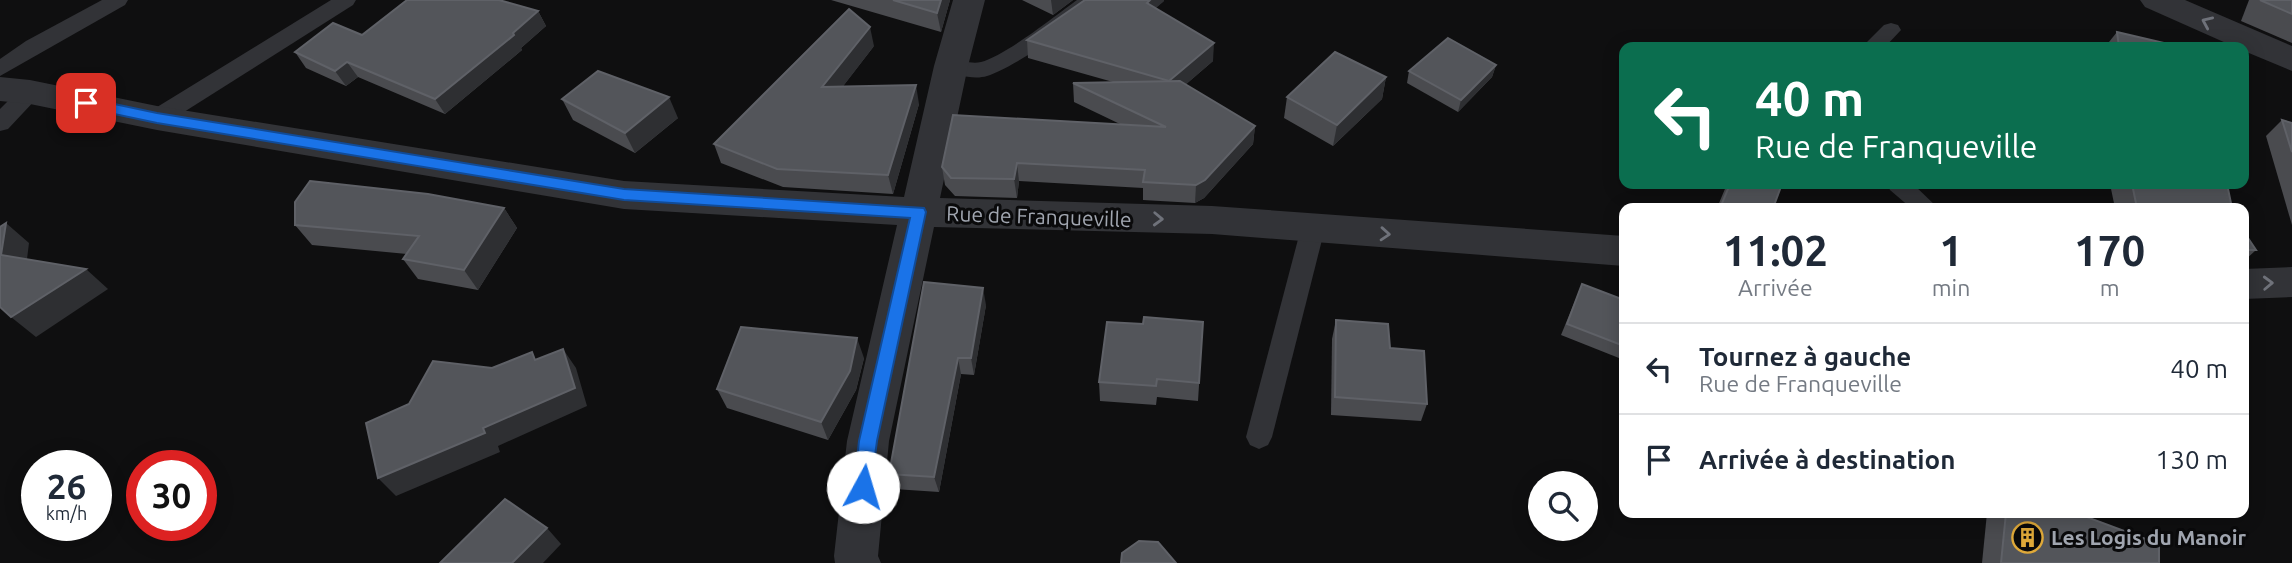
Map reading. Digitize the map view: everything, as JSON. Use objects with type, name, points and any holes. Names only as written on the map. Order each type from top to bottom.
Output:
[{"type":"street","points":[[858,563],[856,556],[868,441],[951,66],[969,0]]},
{"type":"street","points":[[2156,0],[2292,59]]},
{"type":"street","name":"Rue de Franqueville","points":[[15,90],[157,118],[624,195],[918,212],[1212,220],[1619,251]]},
{"type":"street","points":[[2249,284],[2292,282]]},
{"type":"lane","points":[[0,69],[33,46],[118,0]]},
{"type":"lane","points":[[157,118],[346,0]]},
{"type":"lane","points":[[951,66],[983,71],[1024,48],[1091,0]]},
{"type":"lane","points":[[1877,42],[1891,30]]},
{"type":"lane","points":[[0,123],[15,90]]},
{"type":"lane","points":[[1904,189],[1920,203]]},
{"type":"lane","points":[[1259,436],[1313,228]]},
{"type":"building","points":[[407,0],[499,0],[538,11],[513,33],[514,35],[435,99],[347,62],[335,71],[295,52],[333,23],[362,35]]},
{"type":"building","points":[[893,0],[941,0],[937,13]]},
{"type":"building","points":[[1085,0],[1150,0],[1147,3],[1214,43],[1169,81],[1027,40]]},
{"type":"building","points":[[2260,0],[2292,0],[2292,14]]},
{"type":"building","points":[[849,9],[870,27],[822,87],[916,85],[888,175],[777,169],[714,144]]},
{"type":"building","points":[[2117,32],[2160,42],[2118,42]]},
{"type":"building","points":[[1448,38],[1496,65],[1461,100],[1409,71]]},
{"type":"building","points":[[1335,52],[1386,77],[1337,125],[1287,97]]},
{"type":"building","points":[[598,71],[669,97],[625,133],[562,99]]},
{"type":"building","points":[[1180,81],[1255,126],[1205,180],[1196,185],[1143,182],[1145,170],[1017,163],[1012,179],[951,178],[942,167],[953,115],[1166,127],[1073,83]]},
{"type":"building","points":[[2282,120],[2292,123],[2292,152]]},
{"type":"building","points":[[310,181],[428,194],[504,208],[464,270],[403,259],[419,236],[295,225],[295,202]]},
{"type":"building","points":[[1728,189],[1780,189],[1775,203],[1722,203]]},
{"type":"building","points":[[2133,189],[2228,189],[2231,203],[2136,203]]},
{"type":"building","points":[[6,223],[1,255],[86,269],[11,317],[0,307],[0,227]]},
{"type":"building","points":[[2249,240],[2256,250],[2249,250]]},
{"type":"building","points":[[924,282],[983,288],[971,358],[958,358],[934,477],[889,474]]},
{"type":"building","points":[[1582,284],[1619,298],[1619,344],[1567,324]]},
{"type":"building","points":[[1144,317],[1203,322],[1199,383],[1157,379],[1156,386],[1099,382],[1107,322],[1143,324]]},
{"type":"building","points":[[1336,320],[1388,324],[1390,348],[1424,351],[1427,404],[1335,397]]},
{"type":"building","points":[[741,327],[857,338],[850,371],[821,422],[717,389]]},
{"type":"building","points":[[563,349],[575,388],[483,428],[485,433],[378,478],[366,423],[409,404],[433,361],[492,368],[532,352],[535,360]]},
{"type":"building","points":[[505,499],[547,528],[512,563],[440,563]]},
{"type":"building","points":[[2006,518],[2089,518],[2159,544],[2159,563],[2001,563]]},
{"type":"building","points":[[1139,541],[1158,542],[1176,563],[1121,563],[1122,553]]},
{"type":"place","name":"Les Logis du Manoir","points":[[2028,537]]},
{"type":"route","points":[[86,103],[157,118],[624,195],[918,212],[868,441],[863,487]]}]
